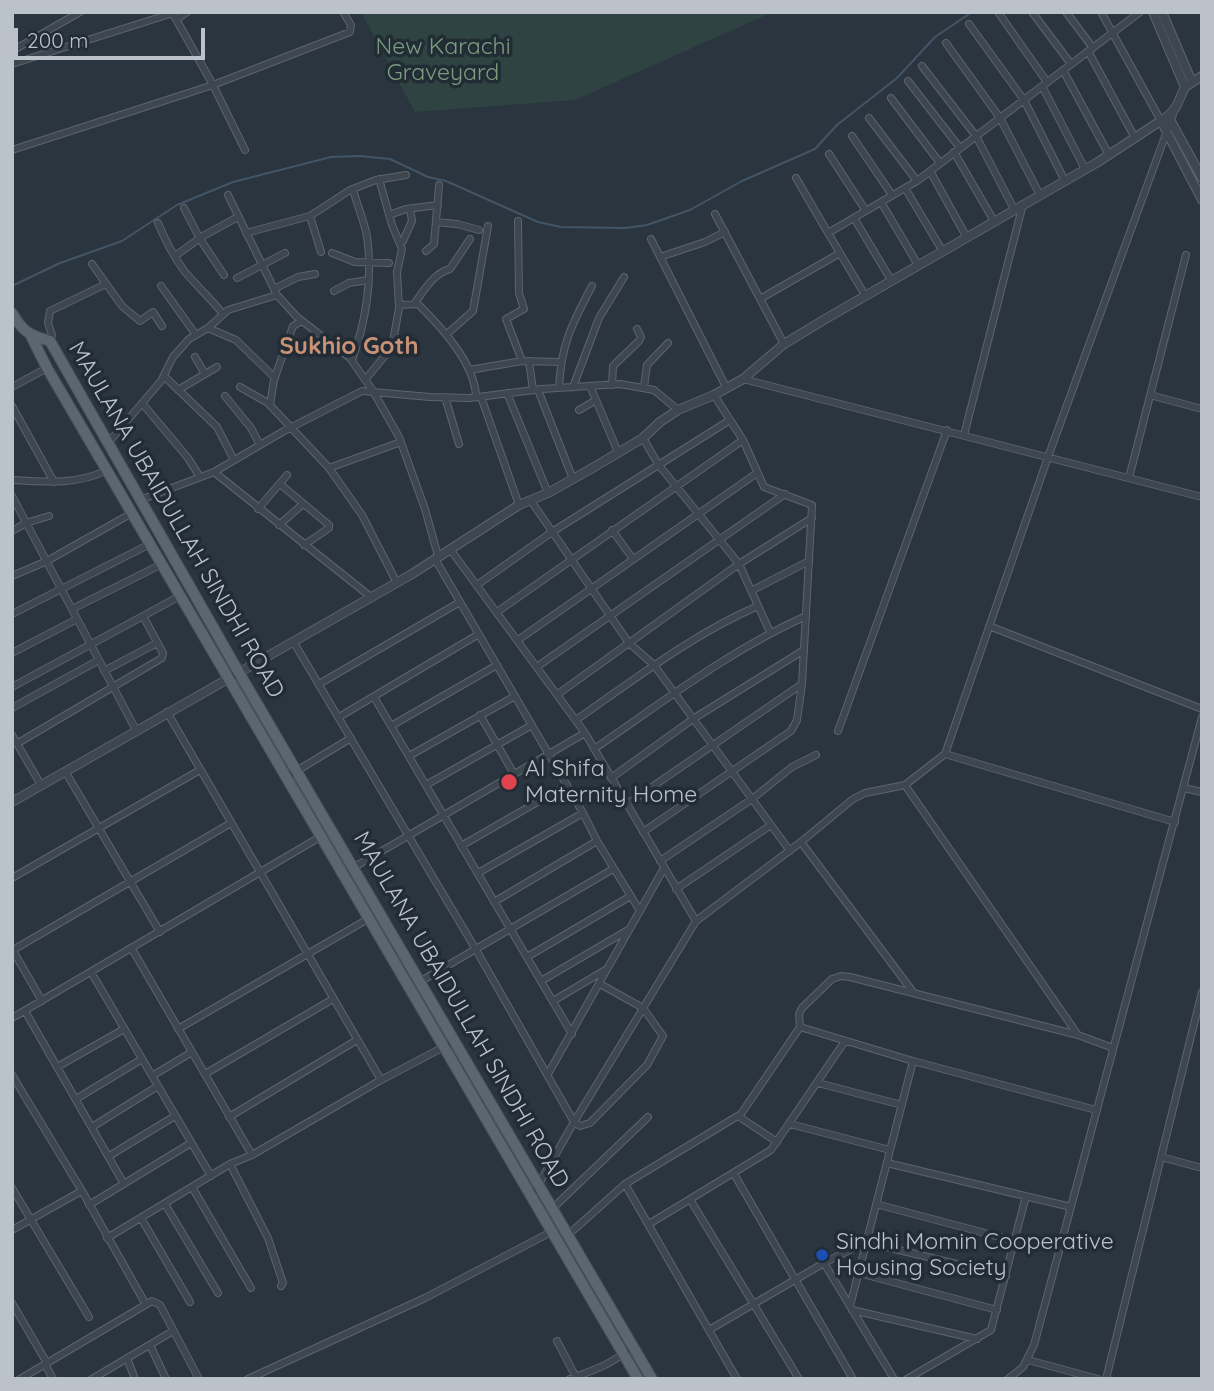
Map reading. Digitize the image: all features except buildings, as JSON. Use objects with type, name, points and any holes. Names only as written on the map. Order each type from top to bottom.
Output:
[{"type":"main road","points":[[15,320],[31,336]]},
{"type":"main road","name":"MAULANA UBAIDULLAH SINDHI ROAD","points":[[31,336],[50,341],[238,671],[652,1379]]},
{"type":"main road","name":"MAULANA UBAIDULLAH SINDHI ROAD","points":[[31,336],[285,778],[638,1379]]},
{"type":"street","points":[[12,51],[80,12]]},
{"type":"street","points":[[12,64],[187,12]]},
{"type":"street","points":[[12,150],[213,85],[350,32],[351,25],[344,12]]},
{"type":"street","points":[[998,12],[1044,84],[1085,169]]},
{"type":"street","points":[[1032,12],[1071,64]]},
{"type":"street","points":[[1066,12],[1090,49],[1135,138]]},
{"type":"street","points":[[1101,12],[1202,178]]},
{"type":"street","points":[[828,233],[917,181],[1140,12]]},
{"type":"street","points":[[1153,12],[1188,84]]},
{"type":"street","points":[[1162,12],[1188,84]]},
{"type":"street","points":[[174,15],[245,150]]},
{"type":"street","points":[[969,24],[1024,100],[1065,181]]},
{"type":"street","points":[[946,43],[1000,118],[1040,195]]},
{"type":"street","points":[[922,66],[976,136],[1014,209]]},
{"type":"street","points":[[1063,70],[1109,155]]},
{"type":"street","points":[[531,1198],[696,921],[790,851],[853,799],[865,793],[905,785],[945,754],[1167,123],[1188,84],[1202,76]]},
{"type":"street","points":[[908,80],[957,150],[993,221]]},
{"type":"street","points":[[891,98],[940,163]]},
{"type":"street","points":[[869,118],[917,181]]},
{"type":"street","points":[[12,802],[227,677],[397,583],[519,505],[548,493],[643,438],[678,410],[743,379],[784,344],[865,295],[1135,138],[1167,123]]},
{"type":"street","points":[[1167,123],[1202,200]]},
{"type":"street","points":[[852,136],[892,195]]},
{"type":"street","points":[[829,155],[866,211]]},
{"type":"street","points":[[930,171],[966,236]]},
{"type":"street","points":[[246,233],[310,216],[353,189],[379,179],[406,175]]},
{"type":"street","points":[[796,178],[865,295]]},
{"type":"street","points":[[365,380],[392,347],[399,305],[397,272],[402,249],[379,179]]},
{"type":"street","points":[[426,251],[434,244],[439,185]]},
{"type":"street","points":[[905,188],[942,250]]},
{"type":"street","points":[[352,360],[368,290],[367,237],[353,189]]},
{"type":"street","points":[[228,195],[276,292],[302,321],[352,360],[373,391],[401,442],[425,509],[437,558],[629,897],[640,911]]},
{"type":"street","points":[[881,202],[918,265]]},
{"type":"street","points":[[964,435],[1023,204]]},
{"type":"street","points":[[389,215],[438,205]]},
{"type":"street","points":[[184,208],[200,239],[224,275]]},
{"type":"street","points":[[400,242],[403,241],[412,221],[410,209]]},
{"type":"street","points":[[715,214],[784,344]]},
{"type":"street","points":[[310,216],[321,252]]},
{"type":"street","points":[[175,256],[203,236],[239,218]]},
{"type":"street","points":[[854,218],[891,280]]},
{"type":"street","points":[[517,221],[519,293],[524,309],[506,319],[526,361],[573,479]]},
{"type":"street","points":[[436,222],[479,230]]},
{"type":"street","points":[[158,223],[187,273],[204,289],[223,314]]},
{"type":"street","points":[[447,334],[473,311],[488,226]]},
{"type":"street","points":[[660,257],[705,242],[724,232]]},
{"type":"street","points":[[399,305],[415,303],[429,284],[450,269],[470,239]]},
{"type":"street","points":[[650,239],[726,387]]},
{"type":"street","points":[[237,278],[285,253]]},
{"type":"street","points":[[332,253],[355,262],[389,263]]},
{"type":"street","points":[[760,299],[840,253]]},
{"type":"street","points":[[1129,478],[1186,255]]},
{"type":"street","points":[[92,264],[122,306],[140,321],[153,312],[162,326]]},
{"type":"street","points":[[108,443],[164,376],[173,357],[189,339],[208,328],[228,310],[276,292],[298,276],[315,274]]},
{"type":"street","points":[[573,387],[599,318],[624,277]]},
{"type":"street","points":[[334,291],[349,283],[368,280]]},
{"type":"street","points":[[50,341],[50,311],[106,284]]},
{"type":"street","points":[[161,286],[196,335]]},
{"type":"street","points":[[559,388],[560,362],[570,327],[592,286]]},
{"type":"street","points":[[415,303],[447,334],[469,370],[519,505]]},
{"type":"street","points":[[270,405],[275,378],[293,326],[302,321]]},
{"type":"street","points":[[208,328],[236,340],[275,378]]},
{"type":"street","points":[[612,385],[613,366],[641,337],[637,329]]},
{"type":"street","points":[[644,387],[648,365],[668,343]]},
{"type":"street","points":[[195,357],[205,374]]},
{"type":"street","points":[[469,370],[526,361],[560,362]]},
{"type":"street","points":[[12,387],[47,368]]},
{"type":"street","points":[[178,390],[217,368]]},
{"type":"street","points":[[164,376],[216,427],[234,460]]},
{"type":"street","points":[[743,379],[1202,497]]},
{"type":"street","points":[[140,500],[214,472],[289,428],[362,391],[479,397],[612,385],[644,387],[659,393],[678,410]]},
{"type":"street","points":[[590,386],[618,452]]},
{"type":"street","points":[[240,387],[270,405],[328,468],[362,515],[397,583]]},
{"type":"street","points":[[507,393],[548,493]]},
{"type":"street","points":[[643,832],[795,726],[802,684],[811,503],[766,489],[743,440],[714,395]]},
{"type":"street","points":[[225,396],[251,428],[260,445]]},
{"type":"street","points":[[1150,396],[1202,409]]},
{"type":"street","points":[[445,397],[459,444]]},
{"type":"street","points":[[579,410],[596,400]]},
{"type":"street","points":[[142,403],[188,458],[200,477]]},
{"type":"street","points":[[12,405],[54,482]]},
{"type":"street","points":[[477,585],[552,532],[730,420]]},
{"type":"street","points":[[838,731],[947,430]]},
{"type":"street","points":[[643,438],[658,464],[739,564],[770,632]]},
{"type":"street","points":[[497,612],[743,440]]},
{"type":"street","points":[[328,468],[401,442]]},
{"type":"street","points":[[12,480],[54,482],[96,476],[107,470]]},
{"type":"street","points":[[214,472],[371,597]]},
{"type":"street","points":[[518,640],[757,473]]},
{"type":"street","points":[[258,509],[287,475]]},
{"type":"street","points":[[280,484],[329,527],[304,545]]},
{"type":"street","points":[[538,666],[785,494]]},
{"type":"street","points":[[12,496],[136,730]]},
{"type":"street","points":[[531,501],[608,615],[629,643],[654,666],[790,851]]},
{"type":"street","points":[[279,525],[303,504]]},
{"type":"street","points":[[12,576],[47,561],[132,513]]},
{"type":"street","points":[[12,531],[48,516]]},
{"type":"street","points":[[558,694],[739,564],[812,518]]},
{"type":"street","points":[[612,530],[634,559]]},
{"type":"street","points":[[12,614],[150,544]]},
{"type":"street","points":[[450,548],[585,733],[696,921]]},
{"type":"street","points":[[751,591],[809,561]]},
{"type":"street","points":[[72,609],[162,564]]},
{"type":"street","points":[[12,687],[180,596]]},
{"type":"street","points":[[319,684],[460,602]]},
{"type":"street","points":[[576,720],[728,619],[758,606]]},
{"type":"street","points":[[18,743],[162,658],[163,653],[143,616]]},
{"type":"street","points":[[594,749],[770,632],[806,616]]},
{"type":"street","points":[[12,653],[77,619]]},
{"type":"street","points":[[989,626],[1202,709]]},
{"type":"street","points":[[339,717],[479,634]]},
{"type":"street","points":[[293,641],[475,948],[574,1122],[580,1126],[590,1123],[647,1065],[663,1036],[643,1008],[600,984]]},
{"type":"street","points":[[104,671],[157,643]]},
{"type":"street","points":[[611,778],[693,719],[804,650]]},
{"type":"street","points":[[12,708],[99,660]]},
{"type":"street","points":[[391,726],[496,665]]},
{"type":"street","points":[[627,804],[802,684]]},
{"type":"street","points":[[409,756],[515,696]]},
{"type":"street","points":[[374,697],[572,1034]]},
{"type":"street","points":[[167,712],[381,1080]]},
{"type":"street","points":[[480,715],[514,774]]},
{"type":"street","points":[[1008,1379],[1017,1377],[1034,1345],[1202,717]]},
{"type":"street","points":[[426,785],[532,725]]},
{"type":"street","points":[[342,874],[585,733]]},
{"type":"street","points":[[12,736],[41,785]]},
{"type":"street","points":[[285,778],[351,738]]},
{"type":"street","points":[[945,754],[1175,822]]},
{"type":"street","points":[[548,1074],[640,911],[662,864],[792,767],[816,755]]},
{"type":"street","points":[[12,878],[200,770]]},
{"type":"street","points":[[65,771],[160,932]]},
{"type":"street","points":[[461,846],[566,785]]},
{"type":"street","points":[[905,785],[1078,1035]]},
{"type":"street","points":[[1184,788],[1202,793]]},
{"type":"street","points":[[478,873],[583,813]]},
{"type":"street","points":[[42,1001],[13,950],[231,823]]},
{"type":"street","points":[[676,889],[771,825]]},
{"type":"street","points":[[12,1018],[320,836]]},
{"type":"street","points":[[494,902],[597,841]]},
{"type":"street","points":[[801,842],[914,993]]},
{"type":"street","points":[[421,981],[614,869]]},
{"type":"street","points":[[527,957],[629,897]]},
{"type":"street","points":[[178,1029],[368,919]]},
{"type":"street","points":[[541,981],[630,929]]},
{"type":"street","points":[[132,949],[252,1155]]},
{"type":"street","points":[[552,1001],[609,968]]},
{"type":"street","points":[[91,972],[211,1176]]},
{"type":"street","points":[[568,1235],[625,1184],[738,1116],[800,1027],[799,1014],[802,1008],[832,979],[841,976],[914,993],[1078,1035],[1113,1048]]},
{"type":"street","points":[[1106,1379],[1202,992]]},
{"type":"street","points":[[205,1074],[333,999]]},
{"type":"street","points":[[25,1011],[124,1184]]},
{"type":"street","points":[[800,1027],[913,1061],[1096,1110]]},
{"type":"street","points":[[57,1067],[124,1029]]},
{"type":"street","points":[[229,1116],[357,1040]]},
{"type":"street","points":[[107,1238],[230,1164],[252,1155],[381,1080],[456,1041]]},
{"type":"street","points":[[649,1224],[691,1201],[771,1150],[845,1041]]},
{"type":"street","points":[[152,1076],[192,1052]]},
{"type":"street","points":[[76,1099],[142,1059]]},
{"type":"street","points":[[851,1308],[913,1061]]},
{"type":"street","points":[[12,1074],[145,1303]]},
{"type":"street","points":[[818,1083],[902,1105]]},
{"type":"street","points":[[92,1127],[158,1087]]},
{"type":"street","points":[[109,1156],[175,1116]]},
{"type":"street","points":[[738,1116],[777,1142]]},
{"type":"street","points":[[552,1209],[648,1117]]},
{"type":"street","points":[[790,1125],[890,1150]]},
{"type":"street","points":[[89,1205],[191,1143]]},
{"type":"street","points":[[1161,1157],[1202,1168]]},
{"type":"street","points":[[887,1163],[1071,1208]]},
{"type":"street","points":[[230,1164],[268,1238],[283,1283],[281,1286]]},
{"type":"street","points":[[734,1174],[853,1379]]},
{"type":"street","points":[[625,1184],[737,1379]]},
{"type":"street","points":[[192,1187],[251,1288]]},
{"type":"street","points":[[12,1188],[89,1317]]},
{"type":"street","points":[[12,1230],[80,1192]]},
{"type":"street","points":[[907,1379],[991,1330],[1026,1196]]},
{"type":"street","points":[[691,1201],[799,1379]]},
{"type":"street","points":[[165,1203],[219,1293]]},
{"type":"street","points":[[876,1204],[1015,1241]]},
{"type":"street","points":[[141,1218],[190,1302]]},
{"type":"street","points":[[248,1379],[425,1298],[551,1232]]},
{"type":"street","points":[[709,1330],[824,1263],[866,1242],[1006,1276]]},
{"type":"street","points":[[824,1263],[894,1379]]},
{"type":"street","points":[[859,1273],[997,1310]]},
{"type":"street","points":[[20,1379],[145,1303],[157,1302],[199,1379]]},
{"type":"street","points":[[12,1303],[15,1315],[46,1363],[53,1379]]},
{"type":"street","points":[[851,1308],[977,1339]]},
{"type":"street","points":[[94,1378],[173,1331]]},
{"type":"street","points":[[556,1341],[574,1378],[602,1368],[633,1346]]},
{"type":"street","points":[[150,1345],[166,1379]]},
{"type":"street","points":[[127,1358],[135,1379]]},
{"type":"street","points":[[1028,1360],[1081,1377],[1098,1379]]},
{"type":"green space","name":"New Karachi Graveyard","points":[[361,12],[773,12],[575,100],[415,112]]},
{"type":"waterway","points":[[12,286],[60,263],[122,241],[177,205],[233,182],[331,157],[390,159],[538,222],[561,227],[625,228],[647,225],[690,210],[742,181],[815,149],[837,125],[897,78],[935,37],[972,12]]},
{"type":"place","name":"Al Shifa Maternity Home","points":[[509,782]]},
{"type":"place","name":"Sindhi Momin Cooperative Housing Society","points":[[822,1255]]},
{"type":"district","name":"Sukhio Goth","points":[[349,347]]}]
